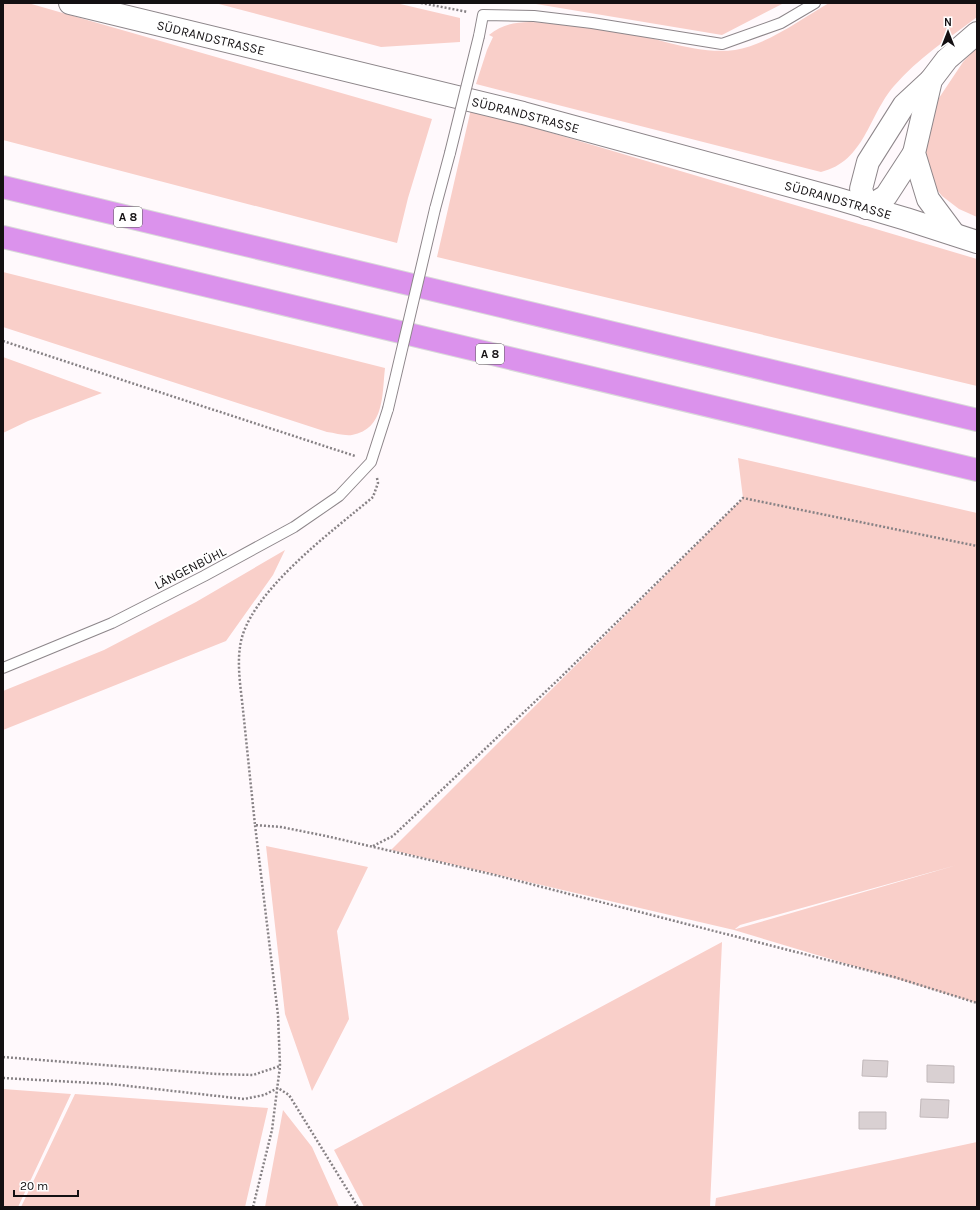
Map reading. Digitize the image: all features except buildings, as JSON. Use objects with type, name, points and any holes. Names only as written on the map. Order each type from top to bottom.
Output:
[{"type":"highway","name":"A 8","points":[[3,187],[977,420]]},
{"type":"highway","name":"A 8","points":[[3,237],[977,470]]},
{"type":"main road","name":"SÜDRANDSTRASSE","points":[[70,3],[523,113],[867,208],[977,242]]},
{"type":"main road","points":[[931,80],[914,153],[886,196],[867,208],[861,189],[868,162],[904,105],[931,80],[947,59],[977,33]]},
{"type":"main road","points":[[914,153],[928,199],[954,234]]},
{"type":"lane","points":[[371,462],[388,409],[483,15],[534,16],[592,23],[722,44],[781,23],[815,3]]},
{"type":"lane","name":"LÄNGENBÜHL","points":[[3,668],[112,623],[204,576],[294,527],[339,496],[371,462]]},
{"type":"path","points":[[421,3],[483,15]]},
{"type":"path","points":[[3,342],[371,462],[376,471],[378,483],[373,497],[297,562],[265,596],[250,619],[240,646],[241,685],[255,825],[278,1015],[280,1066],[272,1130],[253,1207]]},
{"type":"path","points":[[373,846],[393,836],[560,678],[743,498],[977,546]]},
{"type":"path","points":[[255,825],[281,827],[373,846],[694,925],[894,977],[977,1003]]},
{"type":"path","points":[[3,1058],[216,1074],[253,1075],[280,1066]]},
{"type":"path","points":[[3,1078],[111,1084],[244,1099],[264,1095],[278,1088]]},
{"type":"path","points":[[278,1088],[289,1095],[358,1207]]},
{"type":"shaded area","points":[[3,3],[28,3],[432,119],[408,198],[397,243],[3,140]]},
{"type":"shaded area","points":[[215,3],[396,3],[460,18],[460,42],[381,47]]},
{"type":"shaded area","points":[[530,3],[784,3],[722,35]]},
{"type":"shaded area","points":[[829,3],[977,3],[977,17],[913,66],[885,98],[857,148],[836,166],[821,172],[476,84],[487,50],[493,37],[489,35],[506,25],[534,22],[605,29],[691,48],[720,51],[735,50],[759,43],[771,37]]},
{"type":"shaded area","points":[[977,47],[977,217],[959,209],[942,196],[928,179],[924,141],[937,101],[963,62]]},
{"type":"shaded area","points":[[471,109],[977,259],[977,386],[437,257]]},
{"type":"shaded area","points":[[3,272],[385,368],[380,409],[371,426],[363,431],[352,435],[327,432],[3,327]]},
{"type":"shaded area","points":[[3,357],[102,393],[28,421],[3,433]]},
{"type":"shaded area","points":[[738,458],[977,513],[977,1003],[734,930],[391,850],[743,498]],"holes":[[[957,865],[735,929],[740,925]]]},
{"type":"shaded area","points":[[285,550],[273,575],[226,641],[3,730],[3,691],[104,650],[196,602]]},
{"type":"shaded area","points":[[266,846],[368,867],[337,931],[349,1019],[312,1091],[285,1014]]},
{"type":"shaded area","points":[[722,942],[710,1207],[364,1207],[334,1150]]},
{"type":"shaded area","points":[[3,1089],[71,1094],[18,1207],[3,1207]]},
{"type":"shaded area","points":[[75,1094],[268,1108],[245,1207],[21,1207]]},
{"type":"shaded area","points":[[283,1110],[312,1147],[339,1207],[265,1207]]},
{"type":"shaded area","points":[[977,1142],[977,1207],[715,1207],[716,1198]]}]
